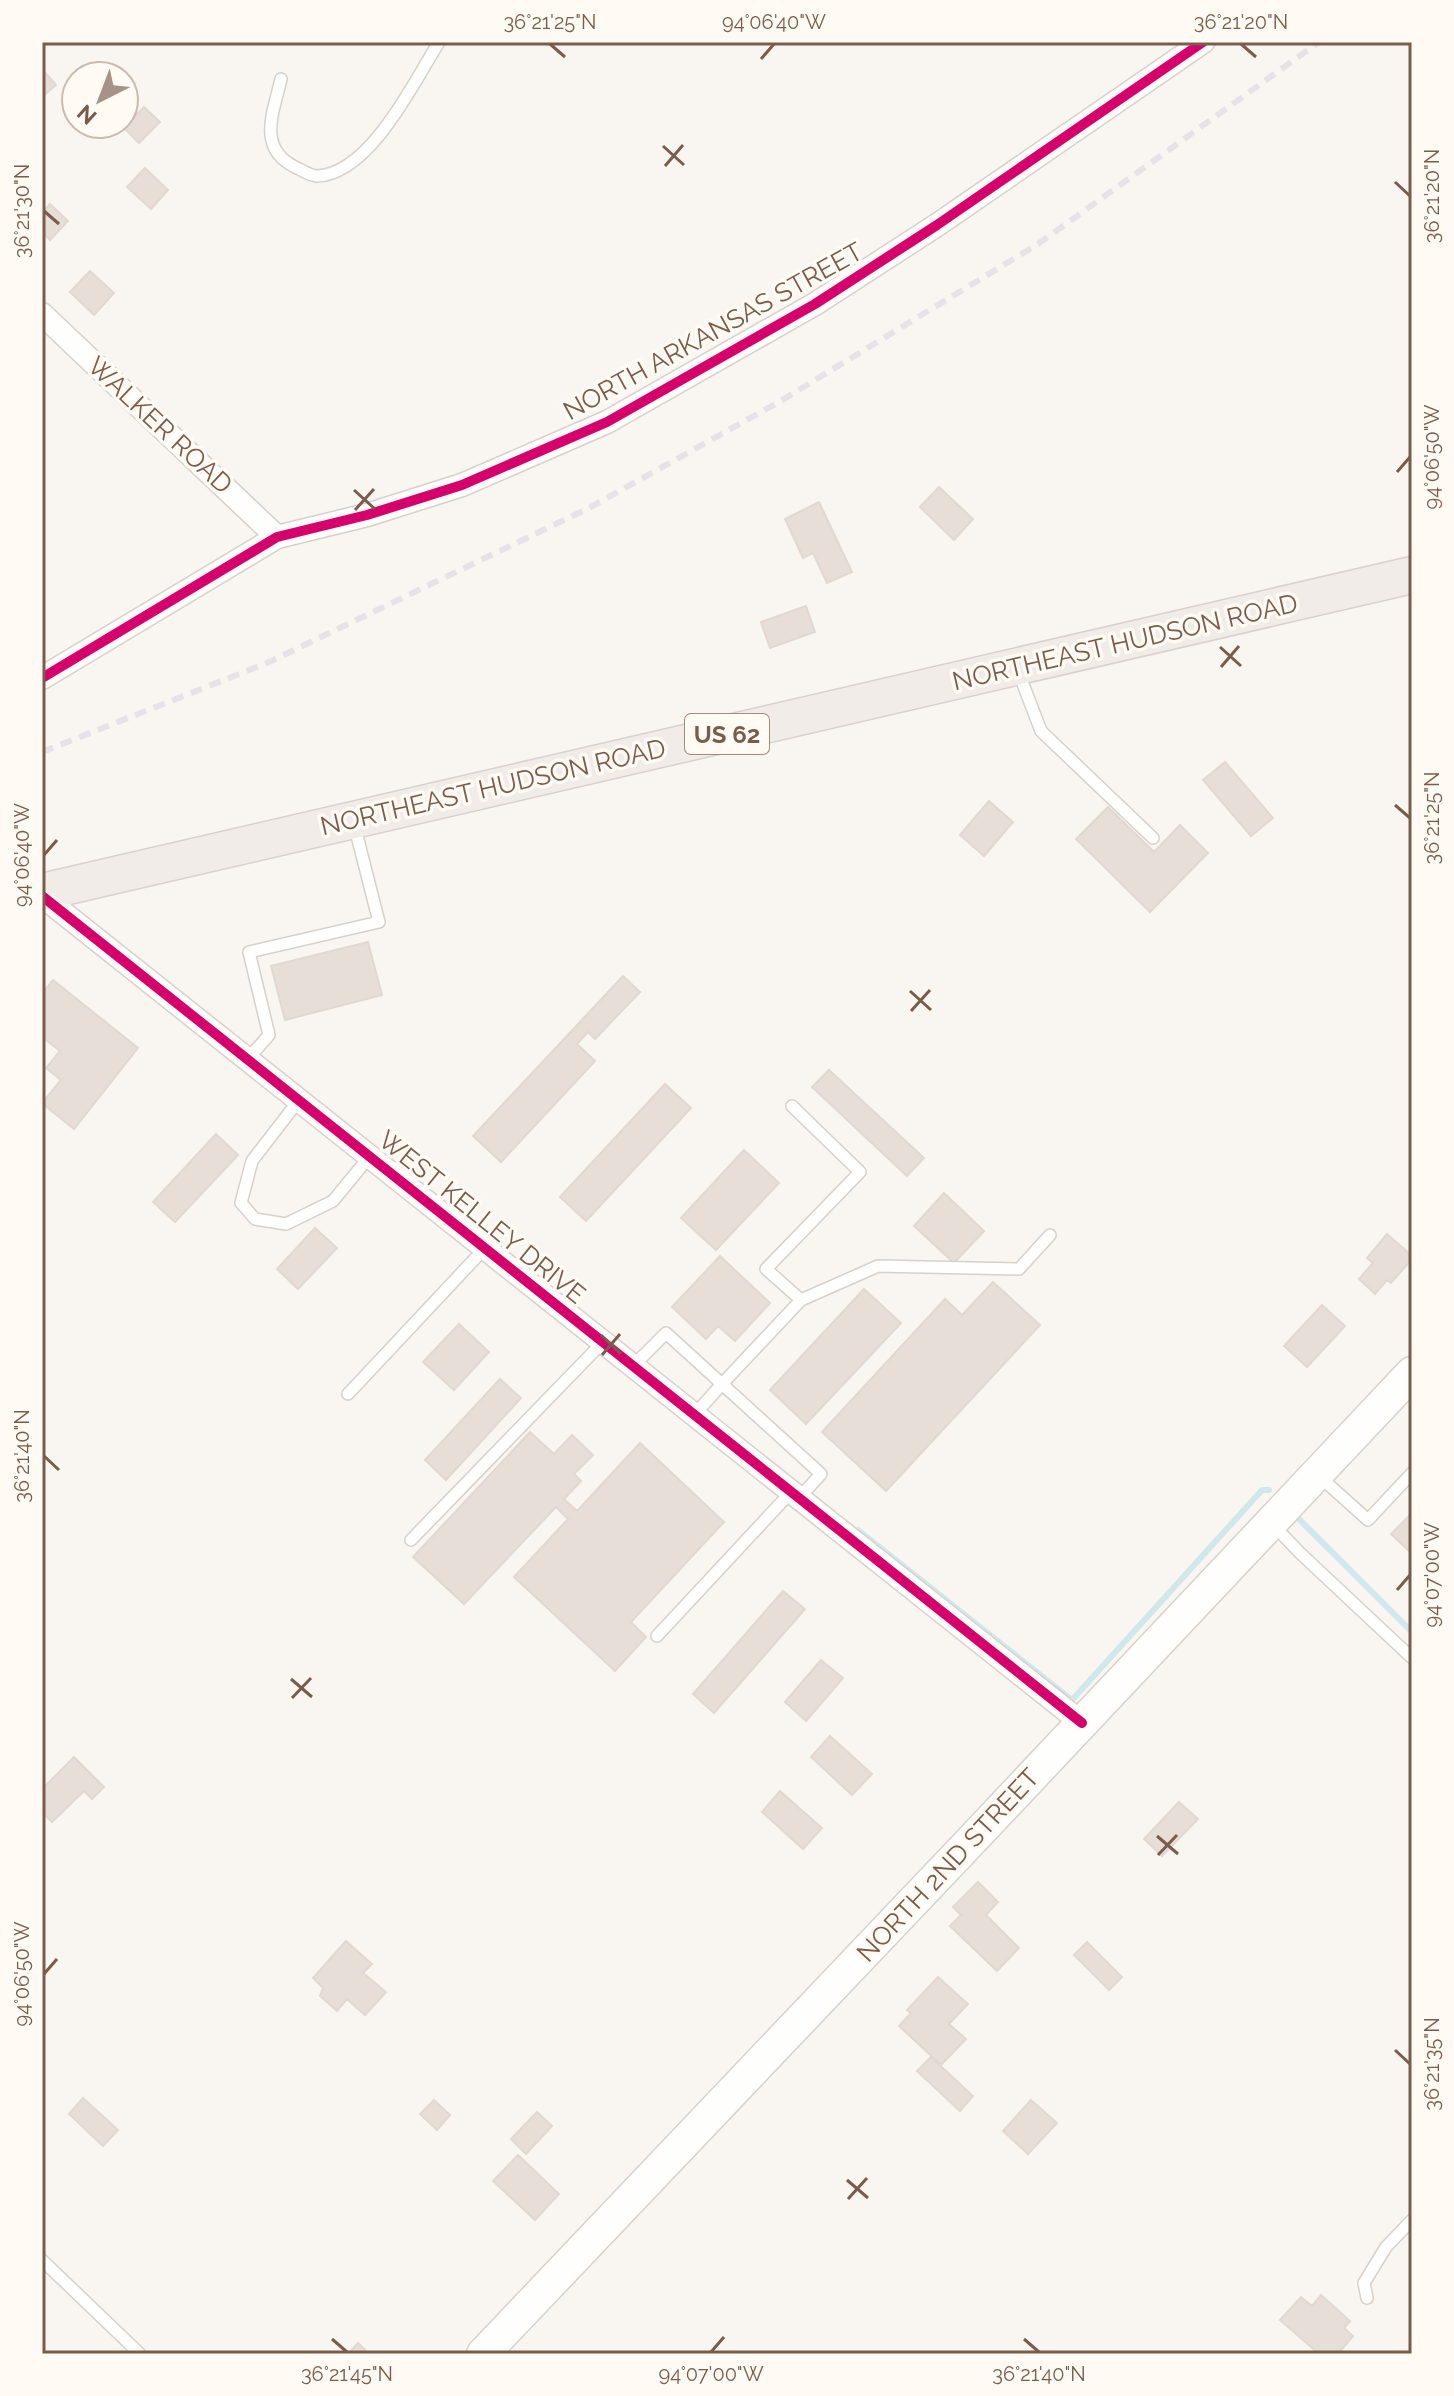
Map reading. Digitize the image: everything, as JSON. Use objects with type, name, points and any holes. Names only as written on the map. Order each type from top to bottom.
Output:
[{"type":"highway","name":"NORTHEAST HUDSON ROAD","points":[[42,894],[1412,575]]},
{"type":"main road","name":"NORTH 2ND STREET","points":[[483,2354],[1271,1522],[1407,1389]]},
{"type":"street","name":"NORTH ARKANSAS STREET","points":[[42,678],[277,537],[367,515],[462,485],[607,422],[815,304],[937,225],[1203,42]]},
{"type":"street","name":"WALKER ROAD","points":[[42,314],[277,537]]},
{"type":"street","name":"WEST KELLEY DRIVE","points":[[42,894],[1082,1723]]},
{"type":"lane","points":[[281,79],[269,134],[273,148],[289,164],[315,176],[338,172],[365,152],[398,108],[439,42]]},
{"type":"lane","points":[[1016,667],[1041,731],[1153,838]]},
{"type":"lane","points":[[248,1059],[269,1035],[249,952],[379,922],[352,820]]},
{"type":"lane","points":[[299,1100],[252,1161],[241,1203],[255,1219],[286,1224],[333,1201],[370,1156]]},
{"type":"lane","points":[[792,1106],[860,1172],[766,1269],[801,1300]]},
{"type":"lane","points":[[694,1415],[801,1300],[878,1266],[1019,1269],[1050,1235]]},
{"type":"lane","points":[[348,1394],[485,1248]]},
{"type":"lane","points":[[633,1366],[666,1333],[821,1474],[795,1495],[657,1636]]},
{"type":"lane","points":[[411,1540],[603,1342]]},
{"type":"lane","points":[[1317,1474],[1368,1520],[1412,1473]]},
{"type":"lane","points":[[1271,1522],[1412,1658]]},
{"type":"lane","points":[[1367,2298],[1364,2283],[1386,2247],[1412,2220]]},
{"type":"lane","points":[[42,2260],[140,2354]]},
{"type":"building","points":[[42,69],[56,85],[42,97]]},
{"type":"building","points":[[144,107],[160,122],[139,143],[136,140],[140,140],[140,111]]},
{"type":"building","points":[[145,168],[168,190],[151,209],[127,187]]},
{"type":"building","points":[[50,204],[68,221],[50,240],[42,232],[42,213]]},
{"type":"building","points":[[90,271],[114,293],[94,315],[70,292]]},
{"type":"building","points":[[939,487],[973,519],[954,540],[920,507]]},
{"type":"building","points":[[819,502],[852,572],[827,583],[813,553],[803,558],[785,519]]},
{"type":"building","points":[[806,606],[815,632],[770,648],[761,622]]},
{"type":"building","points":[[1225,762],[1273,818],[1251,836],[1203,780]]},
{"type":"building","points":[[989,801],[1013,822],[984,856],[960,835]]},
{"type":"building","points":[[1108,807],[1154,852],[1180,825],[1208,853],[1150,912],[1076,839]]},
{"type":"building","points":[[368,942],[382,995],[285,1020],[271,966]]},
{"type":"building","points":[[623,976],[640,992],[595,1039],[588,1032],[577,1044],[595,1061],[501,1162],[473,1136]]},
{"type":"building","points":[[53,980],[138,1048],[74,1129],[42,1103],[61,1080],[46,1068],[60,1051],[42,1037],[42,994]]},
{"type":"building","points":[[829,1070],[924,1158],[907,1176],[812,1087]]},
{"type":"building","points":[[665,1084],[691,1108],[586,1221],[560,1197]]},
{"type":"building","points":[[216,1134],[238,1155],[175,1222],[153,1202]]},
{"type":"building","points":[[744,1150],[779,1183],[716,1250],[681,1218]]},
{"type":"building","points":[[944,1193],[984,1231],[954,1263],[914,1226]]},
{"type":"building","points":[[315,1228],[337,1248],[298,1289],[277,1269]]},
{"type":"building","points":[[1387,1234],[1412,1259],[1391,1283],[1387,1280],[1375,1294],[1359,1279],[1373,1263],[1367,1258]]},
{"type":"building","points":[[720,1256],[770,1303],[735,1341],[718,1326],[706,1339],[672,1307]]},
{"type":"building","points":[[993,1282],[1040,1325],[886,1491],[822,1432],[945,1299],[962,1315]]},
{"type":"building","points":[[864,1289],[901,1323],[806,1424],[770,1390]]},
{"type":"building","points":[[1322,1305],[1345,1326],[1307,1367],[1284,1346]]},
{"type":"building","points":[[459,1324],[489,1352],[454,1390],[423,1362]]},
{"type":"building","points":[[500,1379],[521,1398],[446,1480],[425,1460]]},
{"type":"building","points":[[530,1432],[554,1454],[572,1435],[593,1455],[574,1474],[581,1481],[564,1499],[577,1511],[640,1443],[724,1522],[631,1622],[646,1637],[615,1671],[514,1577],[568,1519],[556,1507],[464,1604],[413,1557]]},
{"type":"building","points":[[1412,1513],[1412,1554],[1391,1534]]},
{"type":"building","points":[[783,1591],[805,1609],[714,1713],[693,1694]]},
{"type":"building","points":[[821,1660],[843,1678],[806,1721],[785,1702]]},
{"type":"building","points":[[830,1736],[872,1774],[852,1795],[811,1757]]},
{"type":"building","points":[[74,1757],[104,1787],[92,1799],[84,1791],[52,1822],[42,1812],[42,1789]]},
{"type":"building","points":[[780,1791],[822,1828],[803,1849],[762,1812]]},
{"type":"building","points":[[1179,1802],[1198,1819],[1162,1856],[1144,1839]]},
{"type":"building","points":[[978,1882],[998,1902],[986,1915],[1019,1948],[997,1971],[950,1926],[961,1915],[953,1907]]},
{"type":"building","points":[[346,1941],[372,1964],[363,1973],[386,1992],[365,2015],[347,1999],[337,2011],[320,1996],[323,1988],[313,1978]]},
{"type":"building","points":[[1087,1942],[1122,1977],[1109,1990],[1074,1955]]},
{"type":"building","points":[[938,1977],[968,2004],[949,2024],[966,2039],[941,2065],[899,2026],[911,2013],[907,2010]]},
{"type":"building","points":[[931,2057],[973,2096],[960,2111],[917,2071]]},
{"type":"building","points":[[83,2098],[118,2130],[103,2146],[69,2114]]},
{"type":"building","points":[[434,2100],[450,2115],[437,2130],[420,2114]]},
{"type":"building","points":[[1031,2100],[1057,2123],[1028,2154],[1003,2131]]},
{"type":"building","points":[[537,2112],[552,2126],[526,2154],[511,2139]]},
{"type":"building","points":[[518,2155],[559,2194],[535,2220],[493,2181]]},
{"type":"building","points":[[1321,2295],[1350,2321],[1344,2328],[1353,2336],[1338,2354],[1319,2354],[1280,2320],[1301,2297],[1312,2306]]},
{"type":"building","points":[[358,2343],[369,2354],[348,2354]]},
{"type":"waterway","points":[[858,1530],[1072,1700],[1262,1490],[1269,1490]]},
{"type":"waterway","points":[[1298,1518],[1412,1632]]},
{"type":"railway","points":[[42,752],[267,663],[589,508],[779,402],[1038,244],[1319,42]]},
{"type":"cycle path","points":[[42,678],[277,537],[367,515],[462,485],[607,422],[815,304],[937,225],[1203,42]]},
{"type":"cycle path","points":[[42,896],[1082,1723]]}]
